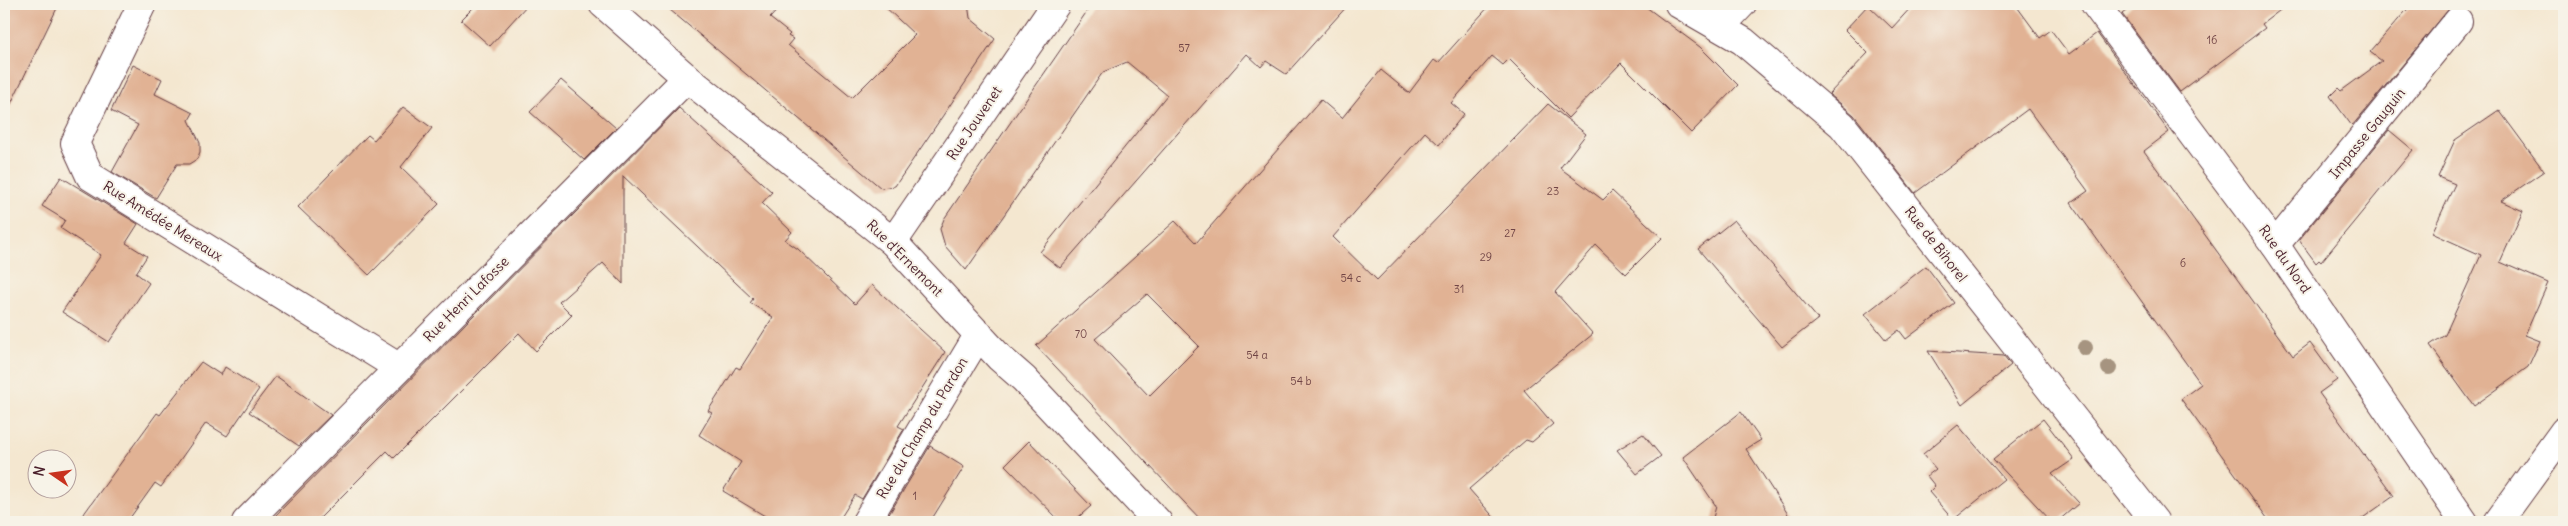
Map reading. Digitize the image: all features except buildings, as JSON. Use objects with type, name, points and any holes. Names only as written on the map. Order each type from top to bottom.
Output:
[{"type":"street","name":"Rue Amédée Mereaux","points":[[142,4],[75,143],[90,176],[398,367]]},
{"type":"street","name":"Rue d'Ernemont","points":[[603,4],[687,78],[893,242],[1000,358],[1024,379],[1158,522]]},
{"type":"street","name":"Rue Jouvenet","points":[[893,242],[1056,4]]},
{"type":"street","name":"Rue de Bihorel","points":[[1679,4],[1720,27],[1767,60],[1842,125],[2155,522]]},
{"type":"street","points":[[1720,27],[1742,4]]},
{"type":"street","name":"Rue du Nord","points":[[2095,4],[2275,245],[2464,522]]},
{"type":"street","name":"Impasse Gauguin","points":[[2275,245],[2458,21]]},
{"type":"street","name":"Rue Henri Lafosse","points":[[246,522],[687,78]]},
{"type":"street","name":"Rue du Champ du Pardon","points":[[866,522],[979,334]]},
{"type":"street","points":[[2498,522],[2564,431]]}]
